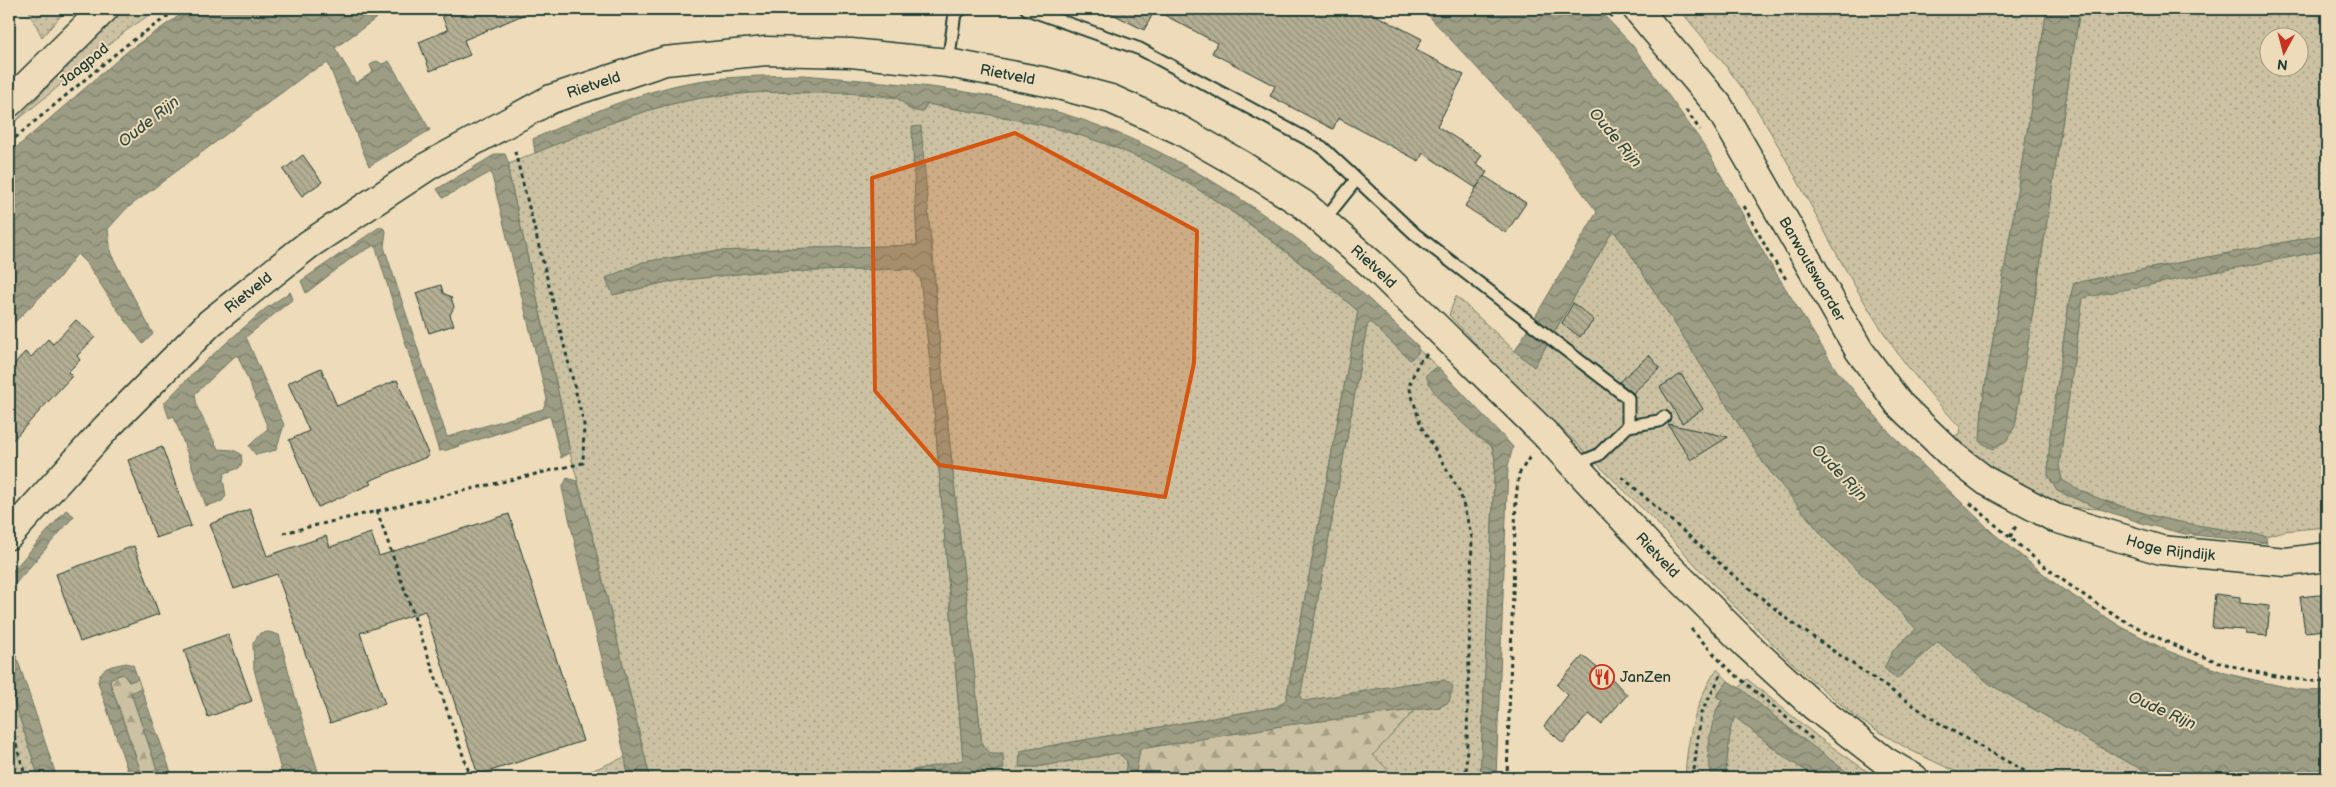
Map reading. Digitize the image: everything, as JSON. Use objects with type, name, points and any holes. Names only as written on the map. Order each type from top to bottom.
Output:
[{"type":"main road","points":[[9,103],[104,9]]},
{"type":"main road","name":"Barwoutswaarder","points":[[1637,9],[1718,105],[1859,350],[1899,404],[1952,455],[1986,481],[2020,501]]},
{"type":"main road","name":"Rietveld","points":[[15,544],[107,427],[210,323],[308,245],[428,166],[551,99],[665,61],[766,51],[851,53],[948,63],[1047,82],[1111,99],[1180,130],[1244,166],[1303,204],[1324,220],[1544,433],[1586,460],[1659,557],[1747,645],[1814,706],[1885,761],[1914,778]]},
{"type":"main road","name":"Hoge Rijndijk","points":[[2020,501],[2055,518],[2161,550],[2286,562],[2327,557]]},
{"type":"lane","points":[[948,63],[955,13],[962,9]]},
{"type":"lane","points":[[1027,9],[1140,49],[1322,148],[1415,234],[1628,398],[1628,426]]},
{"type":"lane","points":[[1324,220],[1356,180]]},
{"type":"lane","points":[[1586,460],[1628,426],[1659,421],[1664,416]]},
{"type":"path","name":"Jaagpad","points":[[9,142],[125,46],[178,9]]},
{"type":"path","points":[[284,533],[582,463],[584,424],[508,122]]},
{"type":"path","points":[[1444,335],[1418,363],[1409,386],[1421,426],[1460,492],[1472,538],[1466,778]]},
{"type":"path","points":[[1507,778],[1516,498],[1519,474],[1544,433]]},
{"type":"path","points":[[1586,460],[1794,624],[1942,725],[2037,778]]},
{"type":"path","points":[[377,511],[471,778]]},
{"type":"path","points":[[2010,537],[2064,581],[2124,621],[2172,645],[2230,667],[2300,681],[2327,682]]},
{"type":"path","points":[[9,567],[15,544]]},
{"type":"path","points":[[1685,622],[1725,666],[1803,733],[1819,744]]},
{"type":"path","points":[[1693,778],[1701,713],[1721,675]]},
{"type":"path","points":[[9,721],[26,778]]},
{"type":"highlighted area","points":[[1015,133],[1197,231],[1194,363],[1165,497],[939,465],[875,391],[872,178]]},
{"type":"green space","points":[[28,9],[67,9],[42,37]]},
{"type":"green space","points":[[124,9],[158,9],[127,30],[14,123],[96,34]]},
{"type":"green space","points":[[1679,9],[2047,9],[1982,406],[1980,442],[2005,443],[2015,426],[2080,9],[2327,9],[2327,234],[2074,283],[2069,302],[2050,436],[2048,475],[2057,491],[2100,509],[2061,507],[2013,483],[1949,438],[1959,434],[1960,427],[1924,387],[1873,316],[1773,137],[1756,108],[1729,70]]},
{"type":"green space","points":[[762,92],[848,93],[897,98],[910,110],[922,112],[926,104],[1004,117],[1063,130],[1121,150],[1158,167],[1194,187],[1229,210],[1358,311],[1286,700],[1276,707],[1020,751],[1020,767],[1036,767],[1118,753],[1127,760],[1124,778],[962,778],[1004,769],[982,745],[941,360],[933,252],[913,127],[917,245],[714,251],[643,262],[606,278],[613,295],[667,282],[756,272],[913,269],[920,278],[930,361],[963,761],[874,778],[650,778],[589,522],[570,453],[562,409],[509,175],[509,164],[587,131],[661,106],[702,98]]},
{"type":"green space","points":[[1613,230],[1626,247],[1764,464],[1827,541],[1892,603],[1916,629],[1894,649],[1884,668],[1897,679],[1938,642],[1991,685],[2125,761],[2156,776],[2155,778],[1969,778],[1910,750],[1858,719],[1791,662],[1726,598],[1656,522],[1562,429],[1522,394],[1449,315],[1456,296],[1534,367]]},
{"type":"green space","points":[[2327,250],[2327,527],[2283,531],[2266,536],[2170,521],[2087,495],[2062,480],[2059,466],[2083,297]]},
{"type":"green space","points":[[1370,321],[1410,359],[1418,353],[1418,349],[1438,367],[1432,370],[1473,434],[1492,447],[1495,459],[1480,778],[1396,778],[1373,755],[1415,710],[1440,707],[1445,680],[1412,683],[1305,701],[1300,698],[1367,326]]},
{"type":"green space","points":[[1717,669],[1728,681],[1717,696],[1722,700],[1716,711],[1713,778],[1685,778],[1690,735],[1694,721],[1703,694]]},
{"type":"green space","points":[[123,674],[129,682],[138,679],[141,688],[131,693],[160,778],[143,778],[110,682],[111,678]]},
{"type":"green space","points":[[1747,679],[1818,737],[1877,778],[1855,778],[1824,756],[1739,688]]},
{"type":"green space","points":[[9,685],[39,778],[9,778]]},
{"type":"green space","points":[[1415,710],[1373,755],[1396,778],[1135,778],[1140,749],[1287,725]]},
{"type":"green space","points":[[1735,717],[1786,758],[1817,778],[1725,778],[1731,726]]},
{"type":"green space","points":[[625,757],[628,778],[574,778]]},
{"type":"water","name":"Oude Rijn","points":[[189,9],[389,9],[335,48],[356,83],[373,72],[370,65],[377,61],[382,64],[389,61],[430,130],[369,166],[328,63],[308,73],[126,209],[108,229],[111,254],[153,334],[143,344],[114,305],[88,265],[77,254],[58,279],[9,328],[9,154],[129,50]]},
{"type":"water","name":"Oude Rijn","points":[[1419,9],[1598,9],[1633,46],[1706,148],[1766,257],[1837,371],[1891,434],[1993,533],[2061,588],[2120,626],[2168,651],[2228,674],[2299,690],[2327,691],[2327,778],[2166,778],[2156,776],[2125,761],[1991,685],[1938,642],[1897,679],[1884,668],[1894,649],[1916,629],[1892,603],[1827,541],[1764,464],[1626,247],[1613,230],[1534,367],[1515,351],[1597,212],[1541,137],[1428,15]]},
{"type":"water","points":[[2047,9],[2080,9],[2015,426],[2005,443],[1993,449],[1980,442],[1982,406]]},
{"type":"water","points":[[803,75],[924,86],[984,95],[1043,108],[1121,134],[1158,151],[1194,171],[1264,214],[1341,274],[1418,346],[1418,353],[1410,360],[1370,322],[1367,326],[1300,698],[1305,701],[1412,683],[1445,680],[1453,686],[1449,702],[1440,707],[1287,725],[1140,749],[1135,778],[1124,778],[1127,761],[1118,753],[1036,767],[1019,767],[1020,751],[1276,707],[1286,700],[1358,311],[1263,233],[1194,187],[1158,167],[1121,150],[1082,136],[1005,117],[927,104],[922,112],[916,111],[897,98],[875,95],[781,92],[717,95],[679,102],[637,114],[535,153],[533,139],[600,110],[651,92],[685,83],[718,79]]},
{"type":"water","points":[[921,126],[941,360],[982,745],[992,754],[1003,754],[1004,769],[962,778],[874,778],[963,760],[930,361],[920,278],[912,269],[756,272],[667,282],[613,295],[606,278],[643,262],[714,251],[917,245],[912,127]]},
{"type":"water","points":[[496,154],[505,154],[509,164],[509,175],[562,409],[570,453],[561,458],[550,416],[439,451],[375,245],[354,256],[306,293],[301,281],[381,226],[386,231],[384,247],[447,437],[543,409],[547,399],[491,172],[443,198],[437,189]]},
{"type":"water","points":[[2327,234],[2327,250],[2083,298],[2059,466],[2062,480],[2085,493],[2135,511],[2187,523],[2266,536],[2267,543],[2185,534],[2145,524],[2100,509],[2057,491],[2048,475],[2050,436],[2069,302],[2074,283]]},
{"type":"water","points":[[290,292],[293,299],[246,337],[284,425],[276,450],[256,455],[249,446],[268,428],[238,356],[235,356],[195,394],[197,407],[218,449],[233,450],[241,454],[242,462],[239,468],[225,473],[223,479],[226,496],[222,501],[206,506],[174,416],[169,418],[164,403],[200,366],[265,309]]},
{"type":"water","points":[[1438,367],[1513,447],[1508,466],[1496,778],[1480,778],[1495,459],[1492,447],[1454,415],[1436,394],[1426,375]]},
{"type":"water","points":[[567,478],[577,481],[589,522],[650,778],[628,778],[625,757],[562,488]]},
{"type":"water","points":[[66,510],[74,516],[9,591],[9,575]]},
{"type":"water","points":[[269,632],[279,635],[320,778],[283,778],[254,669],[253,643],[260,633]]},
{"type":"water","points":[[9,634],[57,778],[39,778],[9,685]]},
{"type":"water","points":[[126,663],[133,665],[138,679],[129,682],[123,674],[111,678],[110,683],[143,778],[130,778],[98,682],[104,670]]},
{"type":"water","points":[[1728,681],[1743,690],[1779,721],[1855,778],[1817,778],[1786,758],[1735,717],[1731,726],[1725,778],[1713,778],[1709,759],[1710,739],[1714,718],[1722,700],[1716,696]]},
{"type":"water","points":[[141,688],[173,778],[160,778],[131,693]]},
{"type":"building","points":[[459,9],[537,9],[464,40],[470,55],[430,71],[419,42],[448,30],[442,16]]},
{"type":"building","points":[[1103,9],[1364,9],[1422,39],[1416,50],[1464,75],[1437,126],[1482,155],[1476,164],[1487,172],[1476,188],[1423,153],[1419,161],[1338,118],[1333,129],[1270,96],[1275,86],[1212,53],[1217,43],[1155,10],[1144,30]]},
{"type":"building","points":[[303,155],[322,182],[302,196],[283,170]]},
{"type":"building","points":[[1484,176],[1526,203],[1506,233],[1465,206]]},
{"type":"building","points":[[441,285],[443,293],[451,297],[454,307],[450,315],[454,325],[429,333],[416,293]]},
{"type":"building","points":[[1573,303],[1594,320],[1580,337],[1562,323]]},
{"type":"building","points":[[76,320],[95,337],[77,356],[80,360],[68,372],[72,376],[9,444],[9,370],[25,352],[31,357],[48,339],[53,344]]},
{"type":"building","points":[[1649,355],[1660,368],[1633,393],[1619,382]]},
{"type":"building","points":[[321,368],[337,406],[397,380],[429,456],[369,481],[371,484],[318,507],[289,440],[309,431],[288,383]]},
{"type":"building","points":[[1681,374],[1703,409],[1682,423],[1660,387]]},
{"type":"building","points":[[1668,424],[1728,437],[1691,460]]},
{"type":"building","points":[[162,447],[191,526],[156,538],[128,460]]},
{"type":"building","points":[[250,509],[267,556],[326,536],[330,547],[371,533],[379,556],[509,514],[583,741],[478,775],[425,611],[360,633],[385,704],[330,723],[277,574],[234,589],[210,524]]},
{"type":"building","points":[[134,546],[159,614],[80,642],[56,574]]},
{"type":"building","points":[[2215,594],[2240,597],[2240,603],[2270,606],[2267,636],[2246,634],[2246,630],[2212,628]]},
{"type":"building","points":[[2327,594],[2327,630],[2305,632],[2300,597]]},
{"type":"building","points":[[228,634],[252,701],[208,717],[184,650]]},
{"type":"building","points":[[1583,656],[1596,667],[1604,670],[1627,695],[1601,724],[1589,714],[1563,743],[1544,726],[1568,695],[1557,685]]},
{"type":"place","name":"JanZen","points":[[1602,677]]}]
